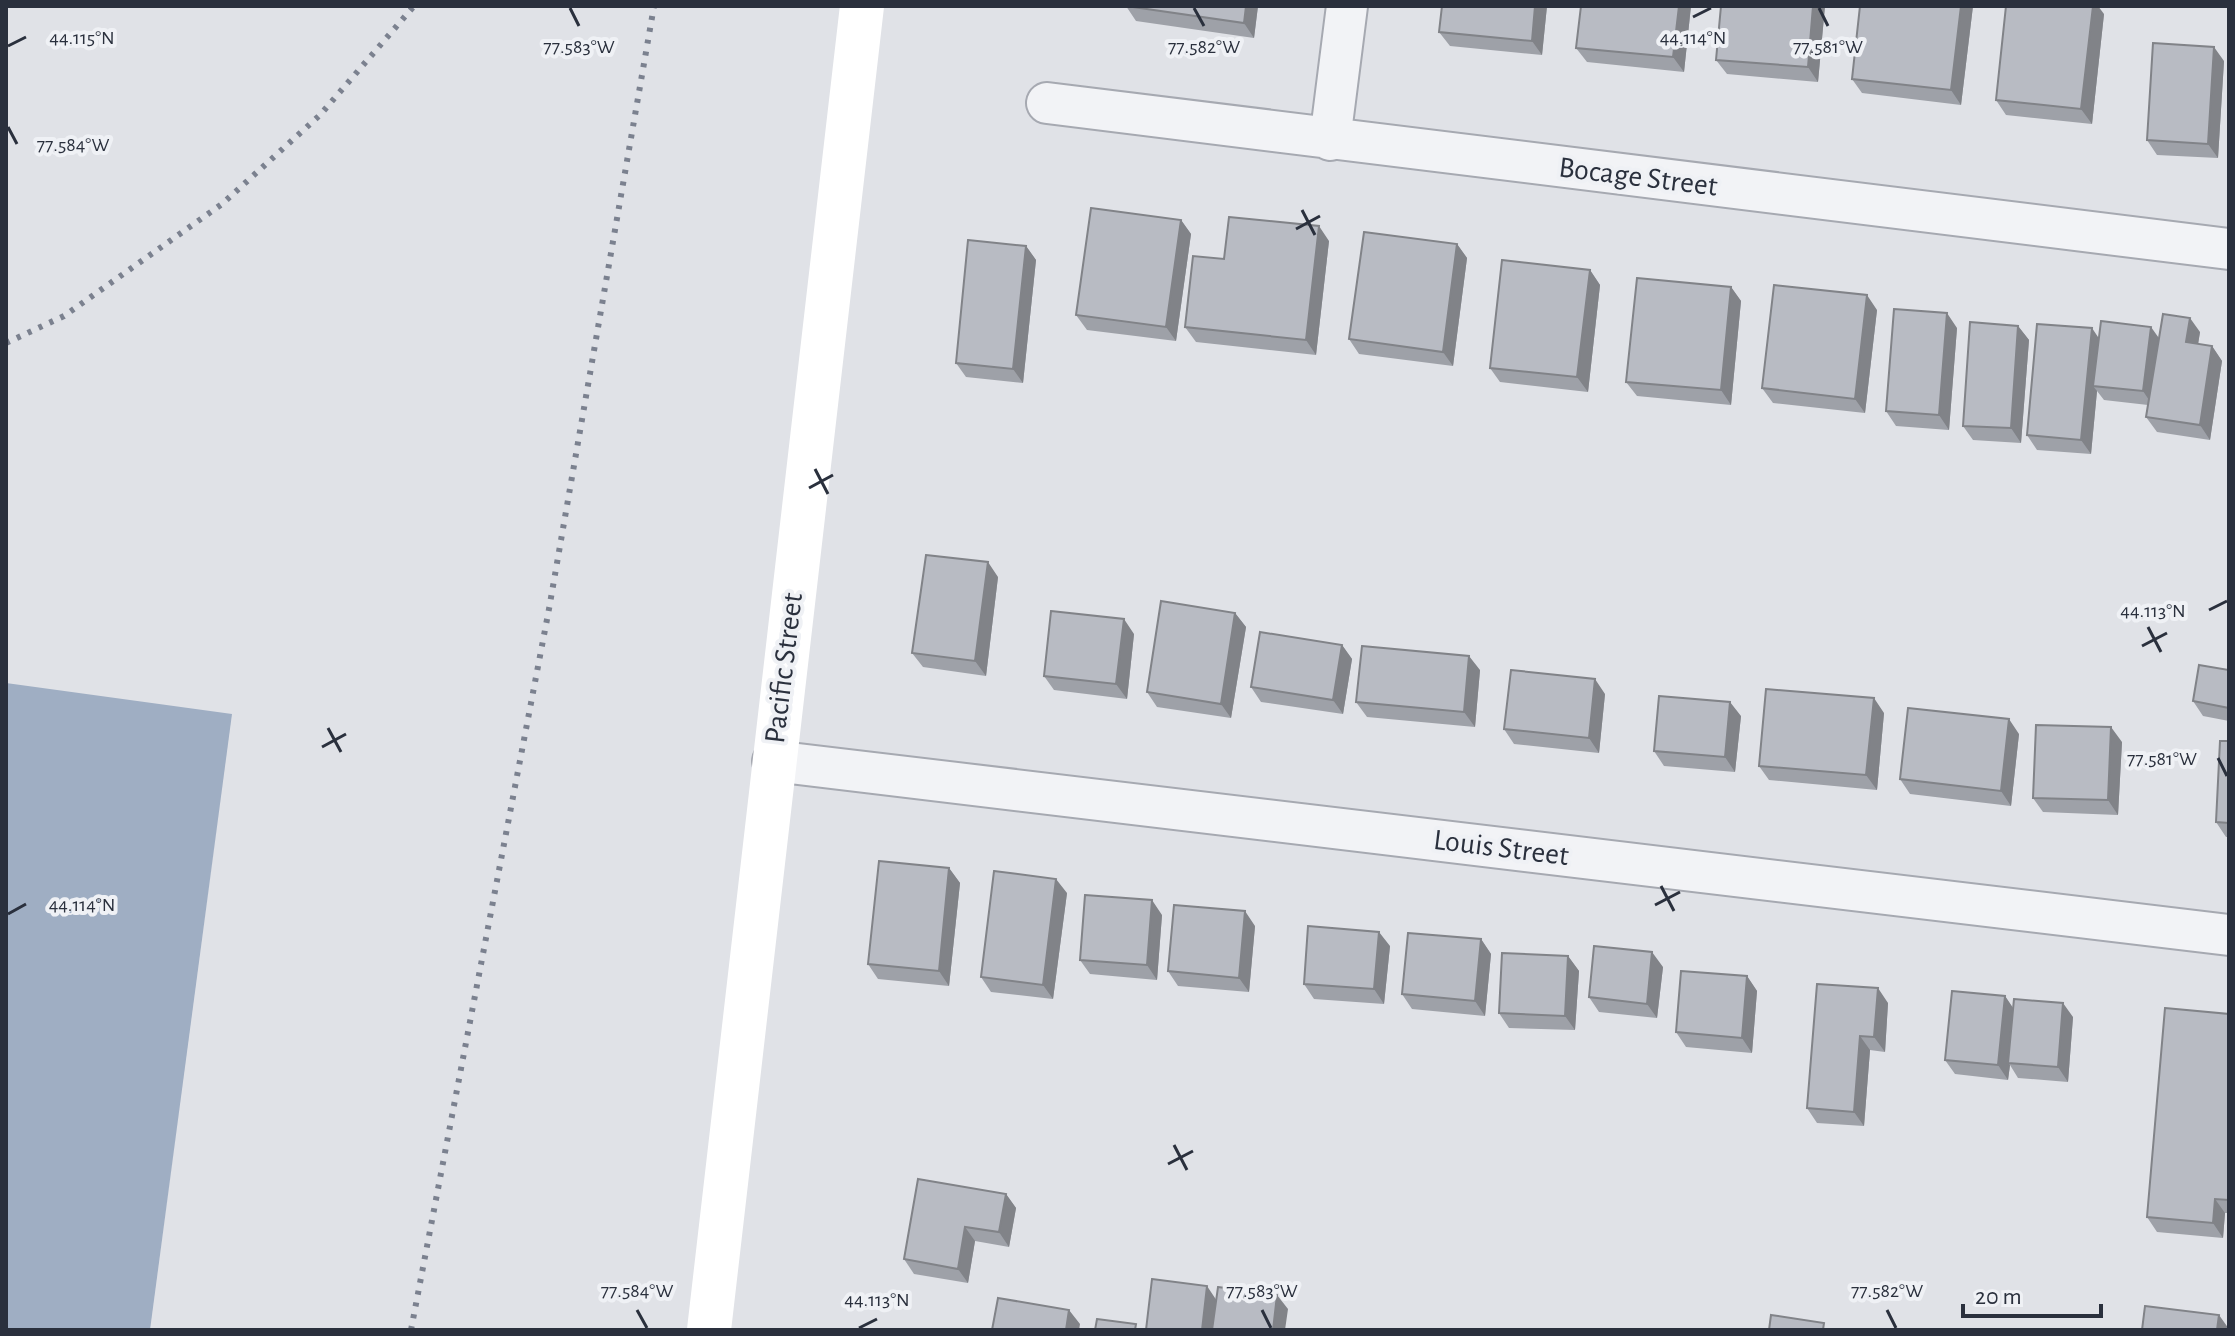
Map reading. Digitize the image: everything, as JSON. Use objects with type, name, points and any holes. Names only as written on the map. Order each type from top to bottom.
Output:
[{"type":"street","name":"Pacific Street","points":[[709,1330],[862,6]]},
{"type":"street","points":[[1330,140],[1347,6]]},
{"type":"street","name":"Bocage Street","points":[[1047,103],[2229,249]]},
{"type":"street","name":"Louis Street","points":[[773,761],[2229,935]]},
{"type":"water","points":[[6,683],[232,714],[150,1330],[6,1330]]},
{"type":"building","points":[[1126,6],[1246,6],[1244,23]]},
{"type":"building","points":[[1442,6],[1535,6],[1532,41],[1439,32]]},
{"type":"building","points":[[1581,6],[1679,6],[1673,57],[1576,48]]},
{"type":"building","points":[[1721,6],[1813,6],[1808,67],[1716,60]]},
{"type":"building","points":[[1860,6],[1961,6],[1951,90],[1852,79]]},
{"type":"building","points":[[2006,6],[2093,6],[2081,109],[1996,100]]},
{"type":"building","points":[[2153,43],[2214,47],[2208,144],[2147,140]]},
{"type":"building","points":[[1091,208],[1181,220],[1166,327],[1076,315]]},
{"type":"building","points":[[1229,217],[1319,226],[1306,340],[1185,327],[1193,256],[1224,259]]},
{"type":"building","points":[[1364,232],[1457,244],[1443,352],[1349,339]]},
{"type":"building","points":[[968,240],[1026,246],[1013,369],[956,363]]},
{"type":"building","points":[[1502,260],[1590,270],[1577,377],[1490,368]]},
{"type":"building","points":[[1637,278],[1731,287],[1721,390],[1626,382]]},
{"type":"building","points":[[1774,285],[1867,295],[1855,399],[1762,388]]},
{"type":"building","points":[[1894,309],[1947,313],[1939,415],[1886,411]]},
{"type":"building","points":[[2163,314],[2190,318],[2186,342],[2212,346],[2200,425],[2146,417]]},
{"type":"building","points":[[2101,321],[2151,327],[2143,391],[2093,386]]},
{"type":"building","points":[[1970,322],[2018,326],[2011,428],[1963,426]]},
{"type":"building","points":[[2037,324],[2092,328],[2081,440],[2027,435]]},
{"type":"building","points":[[926,555],[988,562],[975,661],[912,653]]},
{"type":"building","points":[[1161,601],[1235,613],[1221,704],[1147,692]]},
{"type":"building","points":[[1051,611],[1124,619],[1116,684],[1044,676]]},
{"type":"building","points":[[1260,632],[1342,645],[1333,700],[1251,687]]},
{"type":"building","points":[[1362,646],[1469,656],[1464,712],[1356,702]]},
{"type":"building","points":[[2199,665],[2229,670],[2229,708],[2193,701]]},
{"type":"building","points":[[1511,670],[1595,679],[1589,738],[1504,729]]},
{"type":"building","points":[[1766,689],[1874,698],[1866,775],[1759,766]]},
{"type":"building","points":[[1659,696],[1730,702],[1725,757],[1654,751]]},
{"type":"building","points":[[1908,708],[2009,719],[2001,791],[1900,779]]},
{"type":"building","points":[[2036,725],[2111,727],[2108,800],[2033,798]]},
{"type":"building","points":[[2220,741],[2229,741],[2229,823],[2216,822]]},
{"type":"building","points":[[879,861],[949,868],[939,971],[868,964]]},
{"type":"building","points":[[994,871],[1056,879],[1043,985],[981,977]]},
{"type":"building","points":[[1085,895],[1152,900],[1147,965],[1080,960]]},
{"type":"building","points":[[1174,905],[1245,911],[1239,978],[1168,971]]},
{"type":"building","points":[[1308,926],[1379,932],[1374,989],[1304,984]]},
{"type":"building","points":[[1408,933],[1481,939],[1475,1001],[1402,994]]},
{"type":"building","points":[[1594,946],[1652,952],[1647,1004],[1589,997]]},
{"type":"building","points":[[1502,953],[1568,956],[1565,1016],[1499,1013]]},
{"type":"building","points":[[1681,971],[1747,976],[1742,1038],[1676,1032]]},
{"type":"building","points":[[1817,984],[1878,988],[1874,1037],[1860,1036],[1854,1112],[1807,1108]]},
{"type":"building","points":[[1952,991],[2005,996],[1998,1065],[1945,1060]]},
{"type":"building","points":[[2014,999],[2063,1003],[2058,1067],[2008,1063]]},
{"type":"building","points":[[2165,1008],[2229,1014],[2229,1200],[2215,1199],[2213,1223],[2147,1217]]},
{"type":"building","points":[[918,1179],[1006,1194],[999,1232],[965,1227],[958,1269],[904,1259]]},
{"type":"building","points":[[1152,1279],[1207,1286],[1202,1330],[1146,1330]]},
{"type":"building","points":[[1218,1287],[1277,1295],[1273,1330],[1212,1330]]},
{"type":"building","points":[[998,1298],[1069,1310],[1066,1330],[992,1330]]},
{"type":"building","points":[[2145,1306],[2219,1315],[2217,1330],[2142,1330]]},
{"type":"building","points":[[1771,1315],[1824,1323],[1823,1330],[1769,1330]]},
{"type":"building","points":[[1097,1319],[1136,1324],[1135,1330],[1095,1330]]},
{"type":"railway","points":[[6,343],[64,316],[222,204],[320,115],[414,6]]},
{"type":"railway","points":[[411,1330],[549,609],[654,6]]}]
